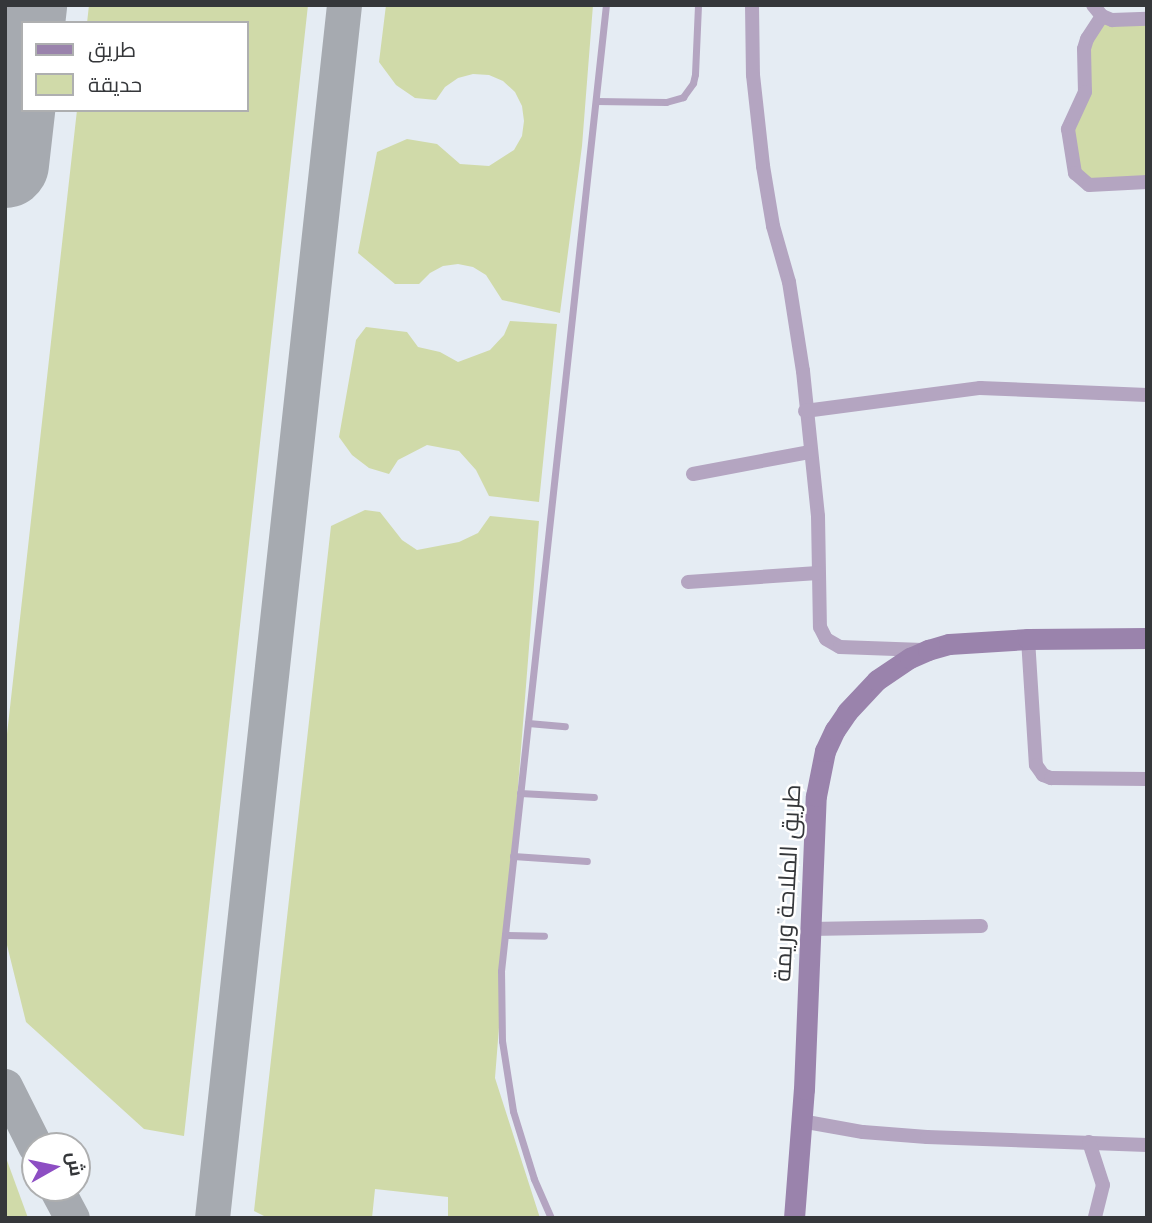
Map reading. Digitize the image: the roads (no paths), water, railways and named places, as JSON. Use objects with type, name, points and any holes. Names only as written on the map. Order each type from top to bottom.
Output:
[{"type":"street","points":[[752,5],[753,75],[763,166],[773,226],[789,282],[803,371],[809,452],[818,516],[820,627],[830,642],[840,647],[928,650]]},
{"type":"street","points":[[1147,19],[1112,20],[1098,11],[1084,50],[1085,92],[1068,129],[1075,173],[1089,185],[1147,182]]},
{"type":"street","points":[[805,411],[980,388],[1147,396]]},
{"type":"street","points":[[693,474],[809,452]]},
{"type":"street","points":[[688,582],[818,573]]},
{"type":"street","name":"طريق الملاحة وريمة","points":[[794,1218],[816,796],[825,751],[847,712],[862,695],[894,668],[928,650],[949,645],[1028,639],[1147,638]]},
{"type":"street","points":[[1028,639],[1036,765],[1043,775],[1059,779],[1147,779]]},
{"type":"street","points":[[810,929],[981,926]]},
{"type":"street","points":[[801,1121],[863,1132],[927,1137],[1147,1145]]},
{"type":"street","points":[[1088,1142],[1103,1185],[1095,1218]]},
{"type":"lane","points":[[551,1218],[522,1146],[506,1077],[500,1006],[513,856],[606,5]]},
{"type":"lane","points":[[596,102],[666,102],[682,97],[689,91],[695,74],[698,5]]},
{"type":"lane","points":[[528,723],[565,726]]},
{"type":"lane","points":[[520,793],[594,797]]},
{"type":"lane","points":[[513,856],[587,861]]},
{"type":"lane","points":[[505,935],[544,936]]}]
